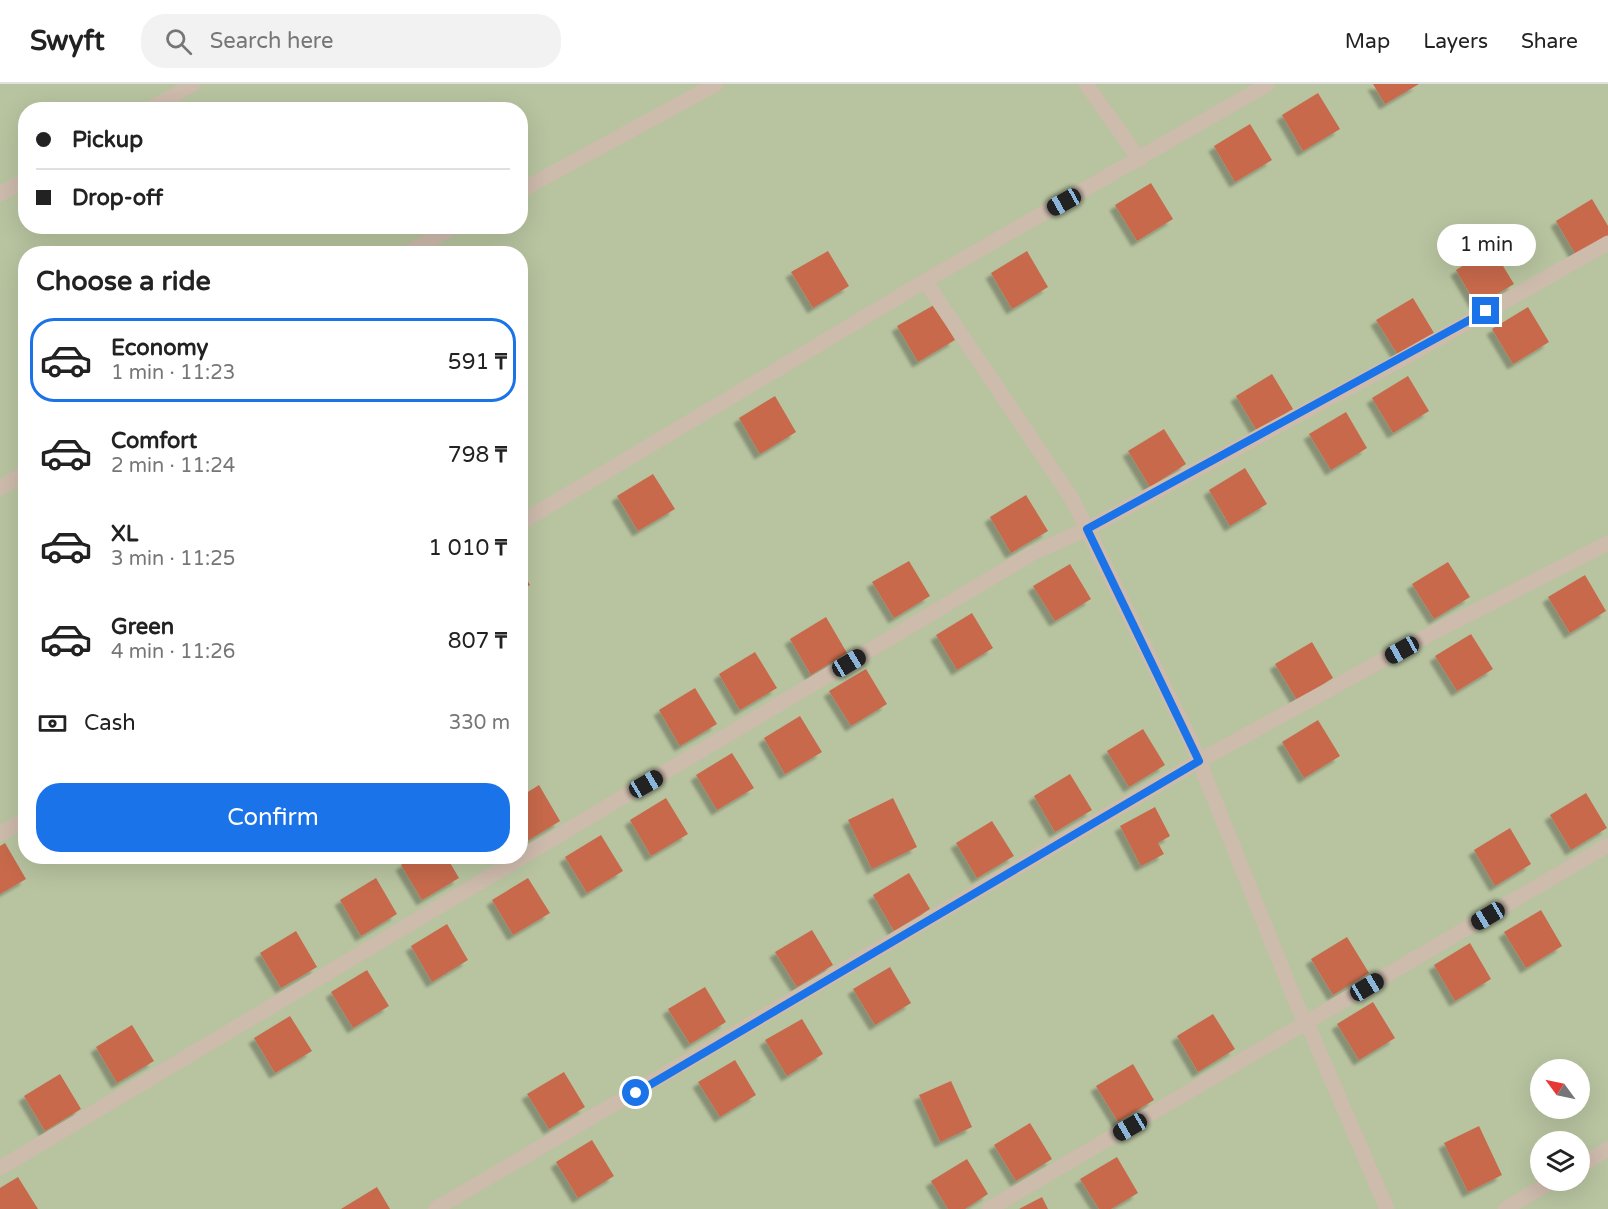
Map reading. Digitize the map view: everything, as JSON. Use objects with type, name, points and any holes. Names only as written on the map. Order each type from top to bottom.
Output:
[{"type":"street","points":[[163,102],[193,84]]},
{"type":"street","points":[[528,187],[716,84]]},
{"type":"street","points":[[1086,84],[1140,160]]},
{"type":"street","points":[[528,518],[925,281],[1140,160],[1268,84]]},
{"type":"street","points":[[0,194],[18,184]]},
{"type":"street","points":[[420,246],[441,234]]},
{"type":"street","points":[[528,854],[1033,553],[1087,529],[1406,357],[1608,243]]},
{"type":"street","points":[[925,281],[1072,499],[1087,529],[1199,761],[1299,1011],[1307,1023],[1387,1209]]},
{"type":"street","points":[[0,488],[18,477]]},
{"type":"street","points":[[435,1209],[1199,761],[1423,639],[1608,543]]},
{"type":"street","points":[[0,834],[18,824]]},
{"type":"street","points":[[989,1209],[1608,845]]},
{"type":"street","points":[[0,1168],[511,864]]},
{"type":"street","points":[[1590,1160],[1608,1149]]},
{"type":"street","points":[[1505,1209],[1535,1191]]},
{"type":"green space","points":[[0,84],[1608,84],[1608,1209],[0,1209]]},
{"type":"building","points":[[1373,84],[1419,84],[1385,104]]},
{"type":"building","points":[[1318,93],[1340,129],[1303,151],[1282,115]]},
{"type":"building","points":[[1250,124],[1272,160],[1235,182],[1214,146]]},
{"type":"building","points":[[1151,183],[1173,219],[1137,241],[1115,205]]},
{"type":"building","points":[[1592,199],[1608,226],[1608,238],[1577,257],[1556,221]]},
{"type":"building","points":[[1492,248],[1514,284],[1477,306],[1456,270]]},
{"type":"building","points":[[828,251],[849,286],[813,308],[791,272]]},
{"type":"building","points":[[1027,251],[1048,287],[1012,309],[991,273]]},
{"type":"building","points":[[1413,298],[1434,333],[1398,355],[1376,320]]},
{"type":"building","points":[[934,305],[955,340],[918,362],[897,326]]},
{"type":"building","points":[[1528,307],[1549,342],[1513,364],[1492,329]]},
{"type":"building","points":[[1272,374],[1293,409],[1257,431],[1236,396]]},
{"type":"building","points":[[1408,376],[1429,411],[1393,433],[1372,398]]},
{"type":"building","points":[[775,396],[796,432],[760,454],[739,418]]},
{"type":"building","points":[[1346,412],[1367,448],[1331,470],[1309,434]]},
{"type":"building","points":[[1164,429],[1186,464],[1150,487],[1128,451]]},
{"type":"building","points":[[1245,468],[1267,504],[1230,526],[1209,490]]},
{"type":"building","points":[[653,474],[675,509],[638,531],[617,496]]},
{"type":"building","points":[[1026,495],[1048,531],[1011,553],[990,517]]},
{"type":"building","points":[[909,561],[930,596],[894,618],[872,582]]},
{"type":"building","points":[[1448,562],[1470,597],[1434,619],[1412,584]]},
{"type":"building","points":[[1070,564],[1091,599],[1055,621],[1033,586]]},
{"type":"building","points":[[1585,575],[1606,611],[1570,633],[1548,597]]},
{"type":"building","points":[[972,613],[993,648],[957,670],[936,635]]},
{"type":"building","points":[[826,617],[847,653],[811,675],[790,639]]},
{"type":"building","points":[[1471,634],[1493,669],[1457,691],[1435,656]]},
{"type":"building","points":[[1312,642],[1333,678],[1297,700],[1275,664]]},
{"type":"building","points":[[755,652],[777,688],[740,710],[719,674]]},
{"type":"building","points":[[866,669],[887,704],[851,726],[829,691]]},
{"type":"building","points":[[695,688],[717,724],[680,746],[659,710]]},
{"type":"building","points":[[800,716],[822,752],[785,774],[764,738]]},
{"type":"building","points":[[1318,720],[1340,756],[1304,778],[1282,742]]},
{"type":"building","points":[[1143,729],[1165,765],[1129,787],[1107,751]]},
{"type":"building","points":[[732,753],[754,788],[717,810],[696,775]]},
{"type":"building","points":[[1070,774],[1092,810],[1055,832],[1034,796]]},
{"type":"building","points":[[539,785],[560,821],[528,841],[528,792]]},
{"type":"building","points":[[1586,793],[1607,828],[1571,850],[1550,815]]},
{"type":"building","points":[[666,798],[688,834],[651,856],[630,820]]},
{"type":"building","points":[[893,798],[917,847],[872,869],[848,820]]},
{"type":"building","points":[[1155,807],[1170,836],[1158,843],[1164,854],[1141,866],[1120,826]]},
{"type":"building","points":[[992,821],[1014,856],[977,878],[956,843]]},
{"type":"building","points":[[1510,828],[1531,864],[1495,886],[1474,850]]},
{"type":"building","points":[[601,835],[623,871],[587,893],[565,857]]},
{"type":"building","points":[[5,843],[26,879],[0,894],[0,846]]},
{"type":"building","points":[[451,864],[459,878],[422,900],[401,865]]},
{"type":"building","points":[[909,873],[930,909],[894,931],[873,895]]},
{"type":"building","points":[[376,878],[397,914],[361,936],[340,900]]},
{"type":"building","points":[[528,878],[550,913],[513,935],[492,900]]},
{"type":"building","points":[[1541,910],[1562,946],[1526,968],[1504,932]]},
{"type":"building","points":[[447,924],[468,960],[432,982],[411,946]]},
{"type":"building","points":[[812,930],[833,965],[797,987],[775,952]]},
{"type":"building","points":[[296,931],[317,967],[281,988],[260,953]]},
{"type":"building","points":[[1347,937],[1369,973],[1333,995],[1311,959]]},
{"type":"building","points":[[1470,943],[1491,979],[1455,1001],[1434,965]]},
{"type":"building","points":[[890,967],[911,1003],[875,1025],[853,989]]},
{"type":"building","points":[[367,970],[389,1006],[353,1028],[331,992]]},
{"type":"building","points":[[705,987],[726,1022],[690,1044],[668,1009]]},
{"type":"building","points":[[1373,1002],[1395,1038],[1359,1060],[1337,1024]]},
{"type":"building","points":[[1213,1014],[1235,1049],[1198,1072],[1177,1036]]},
{"type":"building","points":[[290,1016],[312,1051],[275,1073],[254,1038]]},
{"type":"building","points":[[802,1019],[823,1054],[787,1076],[765,1040]]},
{"type":"building","points":[[132,1025],[154,1061],[117,1083],[96,1047]]},
{"type":"building","points":[[735,1060],[756,1095],[720,1117],[698,1082]]},
{"type":"building","points":[[1133,1064],[1154,1100],[1118,1122],[1096,1086]]},
{"type":"building","points":[[564,1072],[585,1107],[549,1129],[527,1094]]},
{"type":"building","points":[[60,1074],[81,1109],[45,1131],[24,1096]]},
{"type":"building","points":[[951,1081],[972,1127],[940,1142],[919,1095]]},
{"type":"building","points":[[1030,1123],[1052,1159],[1016,1181],[994,1145]]},
{"type":"building","points":[[1479,1126],[1502,1175],[1468,1192],[1444,1143]]},
{"type":"building","points":[[592,1140],[614,1176],[578,1198],[556,1162]]},
{"type":"building","points":[[1117,1157],[1138,1193],[1111,1209],[1099,1209],[1080,1179]]},
{"type":"building","points":[[967,1159],[988,1194],[965,1209],[948,1209],[931,1181]]},
{"type":"building","points":[[18,1177],[38,1209],[0,1209],[0,1188]]},
{"type":"building","points":[[377,1187],[390,1209],[341,1209]]},
{"type":"building","points":[[1042,1197],[1048,1209],[1019,1209]]},
{"type":"route","points":[[636,1093],[1199,761],[1087,529],[1406,357],[1486,311]]}]
